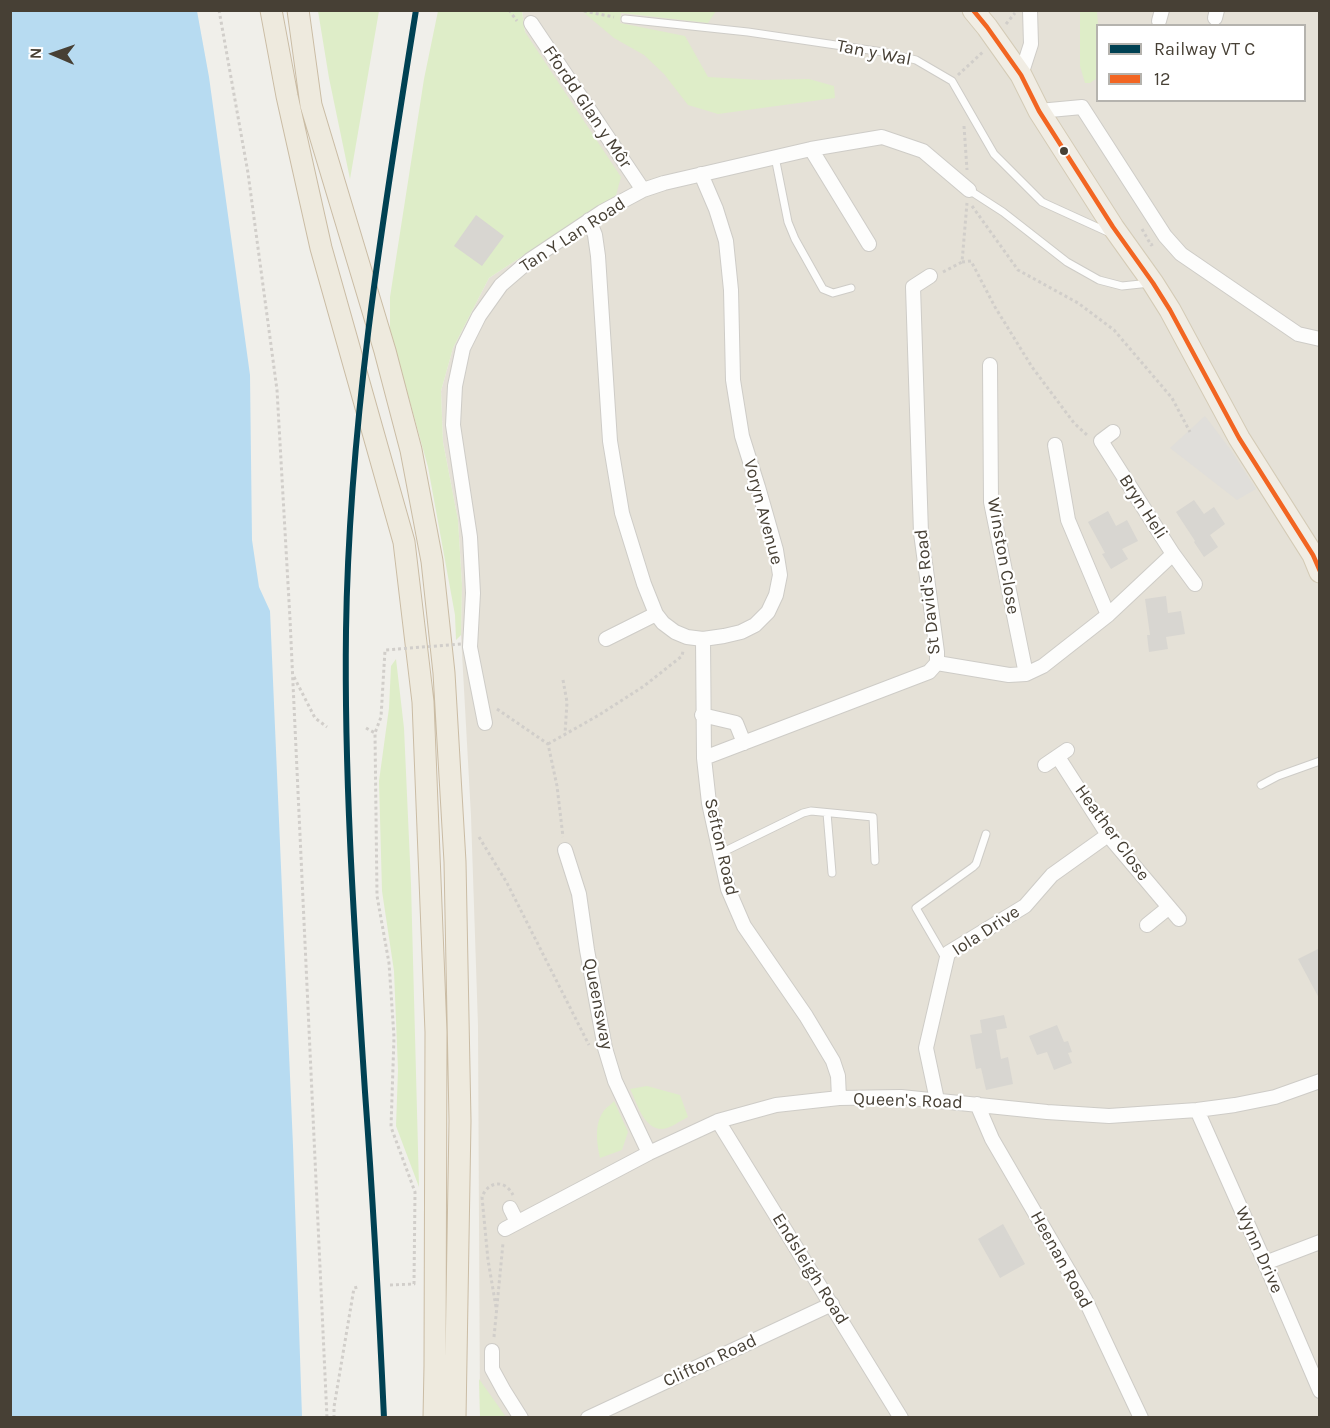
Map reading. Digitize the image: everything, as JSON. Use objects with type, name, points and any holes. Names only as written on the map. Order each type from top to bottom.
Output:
[{"type":"highway","points":[[271,10],[287,96],[321,248],[404,542],[423,702],[436,1032],[434,1418]]},
{"type":"highway","points":[[298,10],[311,105],[385,351],[411,450],[432,561],[444,673],[455,862],[460,1121],[456,1418]]},
{"type":"main road","points":[[973,10],[1021,75],[1039,111],[1120,238],[1170,310],[1239,438],[1313,555],[1320,572]]},
{"type":"street","points":[[1021,75],[1031,44],[1030,10]]},
{"type":"street","name":"Ffordd Glan y Môr","points":[[531,23],[643,190]]},
{"type":"street","points":[[1039,111],[1082,107],[1165,236],[1181,254],[1298,334],[1320,339]]},
{"type":"street","name":"Tan Y Lan Road","points":[[484,723],[470,647],[473,593],[470,537],[453,425],[455,386],[463,348],[479,316],[501,285],[530,260],[589,220],[643,190],[663,183],[811,149],[882,137],[923,150],[969,190]]},
{"type":"street","points":[[811,149],[869,244]]},
{"type":"street","name":"Voryn Avenue","points":[[589,220],[595,235],[598,256],[610,441],[622,513],[644,584],[656,614],[675,632],[687,637],[703,639],[741,632],[755,625],[768,612],[776,595],[780,575],[776,550],[742,436],[734,380],[731,290],[726,241],[716,209],[701,174]]},
{"type":"street","name":"St David's Road","points":[[704,758],[929,672],[936,663],[938,652],[921,533],[914,287],[930,276]]},
{"type":"street","name":"Winston Close","points":[[990,364],[991,502],[1026,675]]},
{"type":"street","points":[[1101,441],[1113,432]]},
{"type":"street","name":"Bryn Heli","points":[[1101,441],[1173,554],[1195,584]]},
{"type":"street","points":[[1055,445],[1068,519],[1108,615]]},
{"type":"street","points":[[936,663],[1009,675],[1026,675],[1043,666],[1108,615],[1173,554]]},
{"type":"street","points":[[606,639],[656,614]]},
{"type":"street","name":"Sefton Road","points":[[703,639],[704,758],[709,803],[728,889],[744,926],[806,1016],[833,1062],[838,1076],[838,1098]]},
{"type":"street","points":[[702,715],[736,723],[744,743]]},
{"type":"street","name":"Heather Close","points":[[1046,765],[1063,753],[1108,835],[1179,919]]},
{"type":"street","name":"Iola Drive","points":[[937,1100],[926,1048],[948,953],[1025,906],[1052,875],[1108,835]]},
{"type":"street","name":"Queensway","points":[[565,850],[579,894],[605,1048],[615,1081],[649,1153]]},
{"type":"street","points":[[1147,925],[1168,908]]},
{"type":"street","name":"Queen's Road","points":[[511,1225],[649,1153],[718,1121],[776,1105],[838,1098],[901,1097],[1109,1116],[1234,1106],[1275,1097],[1320,1081]]},
{"type":"street","name":"Heenan Road","points":[[977,1104],[992,1139],[1084,1299],[1141,1418]]},
{"type":"street","name":"Wynn Drive","points":[[1197,1110],[1320,1391]]},
{"type":"street","name":"Endsleigh Road","points":[[718,1121],[901,1418]]},
{"type":"street","points":[[510,1208],[511,1225]]},
{"type":"street","points":[[1265,1263],[1320,1242]]},
{"type":"street","name":"Clifton Road","points":[[588,1418],[832,1304]]},
{"type":"street","points":[[492,1351],[492,1369],[521,1418]]},
{"type":"lane","name":"Tan y Wal","points":[[625,19],[748,32],[883,52],[916,60],[952,81],[994,154],[1042,202],[1120,238]]},
{"type":"lane","points":[[775,157],[788,222],[823,289],[833,293],[851,288]]},
{"type":"lane","points":[[969,190],[1003,212],[1067,262],[1099,280],[1122,286],[1153,283]]},
{"type":"lane","points":[[1261,786],[1278,776],[1320,761]]},
{"type":"lane","points":[[720,854],[811,811],[873,817],[875,861]]},
{"type":"lane","points":[[827,813],[832,873]]},
{"type":"lane","points":[[946,960],[916,908],[976,864],[986,834]]},
{"type":"path","points":[[219,10],[248,173],[277,390],[327,1418]]},
{"type":"path","points":[[578,10],[625,19]]},
{"type":"path","points":[[1001,30],[1018,10]]},
{"type":"path","points":[[952,81],[980,56],[987,46]]},
{"type":"path","points":[[964,116],[969,190]]},
{"type":"path","points":[[962,262],[968,200],[1018,270],[1078,303],[1114,330],[1172,398],[1190,432]]},
{"type":"path","points":[[1140,227],[1151,245]]},
{"type":"path","points":[[930,276],[962,262],[971,261],[995,308],[1032,367],[1074,423],[1085,434],[1101,441]]},
{"type":"path","points":[[548,744],[644,686],[682,656],[687,637]]},
{"type":"path","points":[[390,1285],[414,1284],[415,1192],[390,1127],[394,1037],[390,963],[378,896],[375,733],[381,717],[385,650],[461,644]]},
{"type":"path","points":[[292,675],[315,718],[327,727]]},
{"type":"path","points":[[563,680],[567,702],[565,734]]},
{"type":"path","points":[[480,697],[548,744],[557,786],[565,850]]},
{"type":"path","points":[[366,728],[375,733]]},
{"type":"path","points":[[479,837],[507,883],[592,1051]]},
{"type":"path","points":[[492,1351],[496,1307],[511,1225]]},
{"type":"path","points":[[334,1418],[354,1288],[358,1287]]},
{"type":"shaded area","points":[[522,11],[1319,11],[1319,1417],[480,1417],[478,1026],[471,816],[461,635],[462,585],[458,520],[443,442],[441,391],[453,348],[489,278],[594,209],[525,32]]},
{"type":"shaded area","points":[[1205,416],[1256,489],[1237,500],[1170,448]]},
{"type":"green space","points":[[318,11],[379,11],[350,179],[329,78]]},
{"type":"green space","points":[[438,11],[522,11],[525,32],[621,177],[616,195],[489,278],[453,348],[441,391],[443,442],[458,520],[462,585],[461,635],[456,640],[455,615],[428,467],[390,330],[390,297],[424,79]]},
{"type":"green space","points":[[579,11],[716,11],[708,23],[621,13],[620,23],[685,36],[708,77],[760,80],[809,79],[834,86],[835,98],[718,114],[688,105],[664,74],[644,55],[614,38]]},
{"type":"green space","points":[[1080,11],[1097,11],[1096,79],[1090,83],[1085,83],[1080,66]]},
{"type":"green space","points":[[396,659],[404,728],[411,884],[419,1187],[396,1126],[398,1070],[394,971],[382,891],[379,781],[389,708],[391,666]]},
{"type":"green space","points":[[647,1086],[680,1095],[688,1117],[665,1129],[650,1125],[645,1120],[630,1089]]},
{"type":"green space","points":[[614,1101],[628,1132],[622,1150],[600,1158],[597,1141],[598,1123],[604,1111]]},
{"type":"green space","points":[[479,1379],[506,1417],[480,1417]]},
{"type":"water","points":[[10,11],[197,11],[209,77],[250,375],[252,540],[259,587],[270,611],[302,1417],[11,1417]]},
{"type":"building","points":[[476,215],[504,236],[482,266],[454,246]]},
{"type":"building","points":[[1194,500],[1204,514],[1214,507],[1225,524],[1210,535],[1218,547],[1204,557],[1176,512]]},
{"type":"building","points":[[1108,511],[1116,526],[1127,520],[1138,541],[1122,549],[1128,559],[1111,569],[1088,522]]},
{"type":"building","points":[[1166,596],[1168,613],[1181,611],[1185,634],[1166,637],[1168,649],[1149,652],[1147,635],[1150,635],[1145,599]]},
{"type":"building","points":[[1320,948],[1320,1000],[1298,959]]},
{"type":"building","points":[[1004,1015],[1007,1028],[996,1030],[1001,1059],[1008,1057],[1013,1084],[986,1090],[981,1068],[976,1069],[970,1035],[982,1033],[980,1020]]},
{"type":"building","points":[[1057,1025],[1064,1042],[1068,1041],[1072,1052],[1068,1053],[1072,1063],[1054,1070],[1047,1052],[1037,1055],[1029,1036]]},
{"type":"building","points":[[1003,1224],[1025,1264],[1000,1278],[978,1239]]},
{"type":"transit line","points":[[384,1418],[351,861],[346,631],[349,553],[361,397],[380,242],[416,10]]},
{"type":"transit line","name":"12","points":[[973,10],[1021,75],[1039,111],[1113,227],[1170,310],[1239,438],[1313,555],[1320,571]]}]
